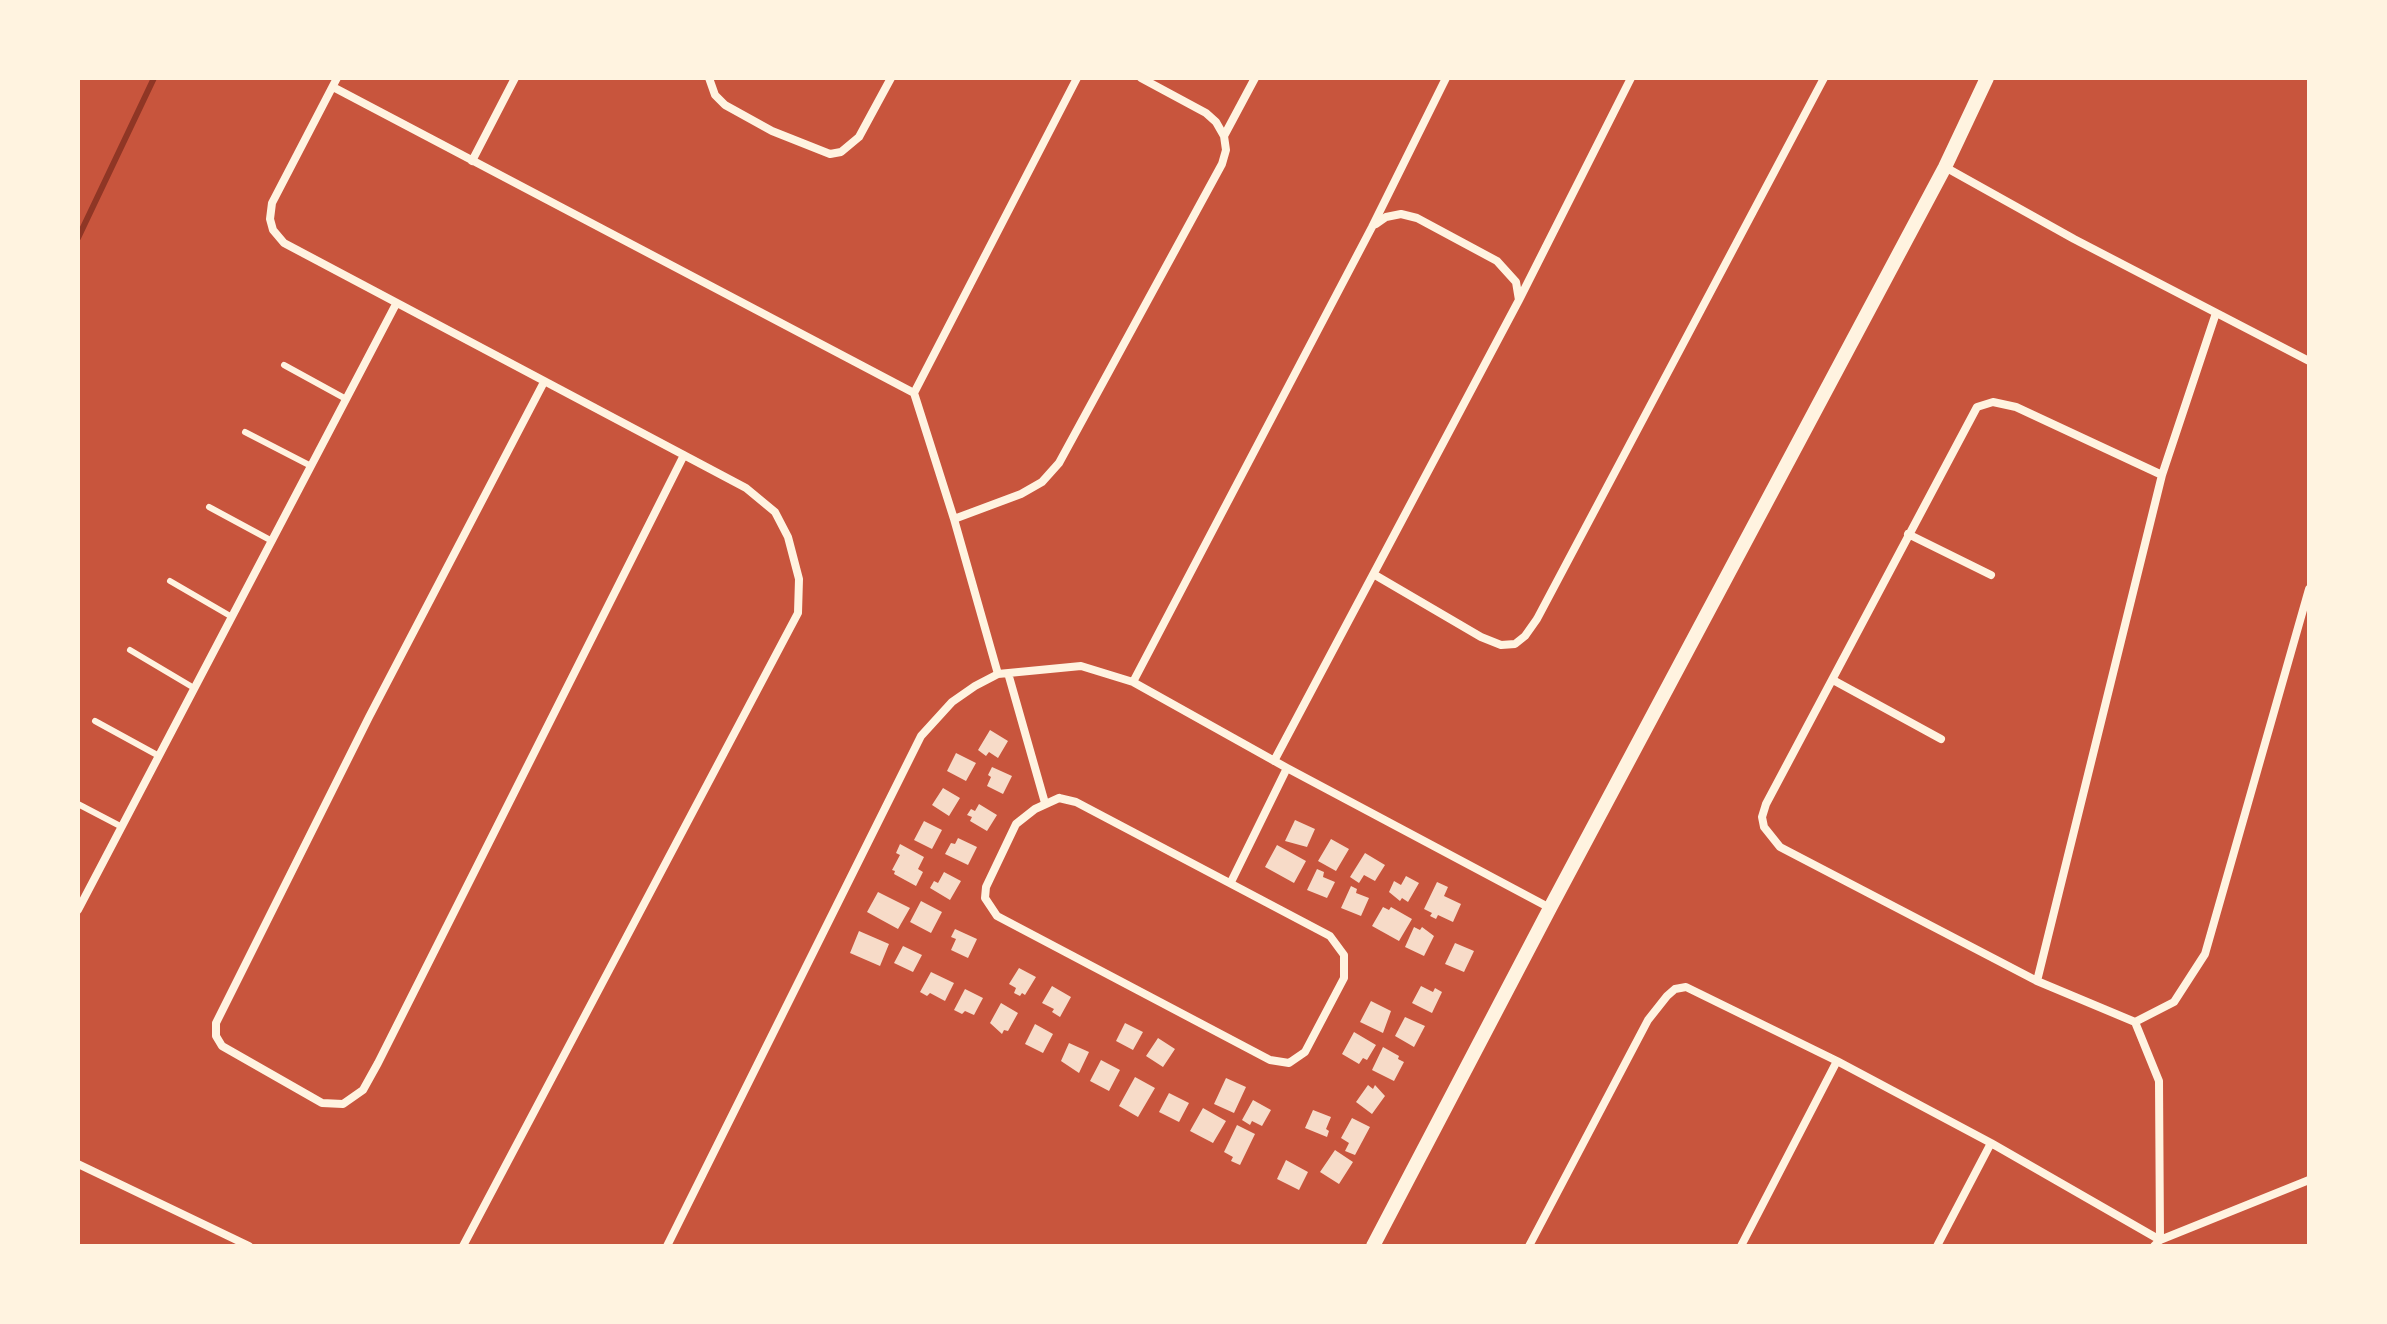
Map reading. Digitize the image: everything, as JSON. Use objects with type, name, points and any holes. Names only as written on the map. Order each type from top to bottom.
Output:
[{"type":"street","points":[[337,78],[272,203],[270,219],[273,230],[284,243],[746,488],[775,512],[788,537],[799,579],[798,613],[463,1246]]},
{"type":"street","points":[[472,161],[515,78]]},
{"type":"street","points":[[709,78],[715,95],[725,105],[772,131],[830,154],[841,152],[859,137],[891,78]]},
{"type":"street","points":[[914,393],[1077,78]]},
{"type":"street","points":[[954,519],[1021,494],[1042,482],[1059,463],[1222,164],[1226,150],[1224,136],[1216,122],[1206,113],[1141,78]]},
{"type":"street","points":[[1224,136],[1255,78]]},
{"type":"street","points":[[1133,682],[1372,227],[1446,78]]},
{"type":"street","points":[[1274,761],[1519,300],[1631,78]]},
{"type":"street","points":[[1375,575],[1481,637],[1501,645],[1515,644],[1525,636],[1824,78]]},
{"type":"street","points":[[1373,1246],[1945,167],[1987,78]]},
{"type":"street","points":[[333,87],[914,393],[1045,803]]},
{"type":"street","points":[[1945,167],[2074,239],[2309,361]]},
{"type":"street","points":[[1372,227],[1386,217],[1401,214],[1417,218],[1497,261],[1516,282],[1519,300]]},
{"type":"street","points":[[78,910],[81,896],[122,827],[396,304]]},
{"type":"street","points":[[2037,981],[2162,475],[2216,313]]},
{"type":"street","points":[[544,382],[369,717],[216,1023],[216,1036],[222,1046],[322,1103],[343,1104],[363,1090],[684,455]]},
{"type":"street","points":[[2157,1243],[2159,1081],[2135,1022],[2037,981],[1780,847],[1764,827],[1762,817],[1766,804],[1977,407],[1985,402],[2016,407],[2162,475]]},
{"type":"street","points":[[1908,534],[1991,575]]},
{"type":"street","points":[[2135,1022],[2174,1002],[2205,954],[2309,589]]},
{"type":"street","points":[[667,1246],[921,736],[952,702],[975,686],[1003,674],[1081,666],[1133,682],[1550,908]]},
{"type":"street","points":[[1833,680],[1941,739]]},
{"type":"street","points":[[1231,882],[1287,768]]},
{"type":"street","points":[[1059,798],[1076,802],[1231,882],[1330,936],[1344,955],[1344,978],[1339,988],[1305,1052],[1289,1063],[1256,1054],[997,916],[985,898],[989,877],[1016,824],[1045,803],[1059,798]]},
{"type":"street","points":[[1529,1246],[1648,1020],[1675,989],[1692,988],[1991,1143],[2157,1243]]},
{"type":"street","points":[[1741,1246],[1837,1061]]},
{"type":"street","points":[[1937,1246],[1991,1143]]},
{"type":"street","points":[[78,1164],[249,1246]]},
{"type":"street","points":[[2157,1243],[2309,1180]]},
{"type":"lane","points":[[284,365],[346,399]]},
{"type":"lane","points":[[245,432],[311,466]]},
{"type":"lane","points":[[209,507],[272,541]]},
{"type":"lane","points":[[170,581],[232,617]]},
{"type":"lane","points":[[130,650],[194,688]]},
{"type":"lane","points":[[95,721],[159,756]]},
{"type":"lane","points":[[78,804],[122,827]]},
{"type":"building","points":[[990,730],[1008,741],[998,758],[989,752],[986,756],[978,750]]},
{"type":"building","points":[[956,753],[976,763],[966,781],[947,771]]},
{"type":"building","points":[[992,767],[1012,776],[1003,794],[987,786]]},
{"type":"building","points":[[943,788],[960,798],[949,816],[932,805]]},
{"type":"building","points":[[979,804],[997,815],[987,831],[970,821],[972,817],[967,815],[971,809],[975,811]]},
{"type":"building","points":[[1295,820],[1315,829],[1307,847],[1285,841]]},
{"type":"building","points":[[924,821],[942,830],[932,849],[914,840]]},
{"type":"building","points":[[958,838],[977,847],[968,865],[945,854]]},
{"type":"building","points":[[1331,839],[1349,849],[1336,871],[1318,861]]},
{"type":"building","points":[[900,844],[924,857],[918,869],[923,872],[916,886],[892,870],[900,855],[896,853]]},
{"type":"building","points":[[1277,845],[1306,861],[1294,883],[1265,867]]},
{"type":"building","points":[[1365,853],[1385,865],[1375,881],[1364,875],[1359,883],[1350,877]]},
{"type":"building","points":[[1317,869],[1324,872],[1323,877],[1335,882],[1327,898],[1307,890]]},
{"type":"building","points":[[944,872],[961,881],[950,900],[930,888],[934,881],[938,883]]},
{"type":"building","points":[[1406,876],[1419,883],[1408,902],[1402,898],[1400,901],[1389,892],[1394,881],[1401,885]]},
{"type":"building","points":[[1437,882],[1448,887],[1444,896],[1461,904],[1453,922],[1438,915],[1436,919],[1424,909]]},
{"type":"building","points":[[1351,886],[1357,889],[1356,893],[1369,898],[1361,916],[1341,908]]},
{"type":"building","points":[[878,892],[910,908],[898,929],[867,912]]},
{"type":"building","points":[[921,901],[942,912],[931,933],[910,922]]},
{"type":"building","points":[[1383,907],[1389,910],[1391,907],[1412,919],[1399,941],[1372,926]]},
{"type":"building","points":[[1414,927],[1420,930],[1422,927],[1434,936],[1424,956],[1405,947]]},
{"type":"building","points":[[955,929],[977,939],[968,958],[951,950],[956,939],[951,937]]},
{"type":"building","points":[[859,931],[889,944],[880,966],[850,953]]},
{"type":"building","points":[[1455,943],[1474,951],[1464,972],[1445,964]]},
{"type":"building","points":[[903,946],[922,955],[913,972],[894,963]]},
{"type":"building","points":[[1019,968],[1036,977],[1025,995],[1022,993],[1020,996],[1014,993],[1016,988],[1009,984]]},
{"type":"building","points":[[931,972],[954,983],[945,1001],[930,993],[927,996],[920,992]]},
{"type":"building","points":[[1052,986],[1071,997],[1060,1017],[1052,1012],[1054,1009],[1042,1003]]},
{"type":"building","points":[[1421,986],[1433,992],[1435,988],[1442,992],[1432,1013],[1412,1003]]},
{"type":"building","points":[[965,989],[983,998],[974,1015],[954,1010]]},
{"type":"building","points":[[1371,1001],[1391,1011],[1383,1033],[1360,1022]]},
{"type":"building","points":[[1001,1003],[1018,1013],[1008,1031],[1004,1030],[1002,1034],[990,1023]]},
{"type":"building","points":[[1405,1017],[1425,1026],[1414,1047],[1395,1036]]},
{"type":"building","points":[[1125,1023],[1143,1032],[1133,1050],[1116,1041]]},
{"type":"building","points":[[1035,1024],[1053,1034],[1043,1053],[1025,1044]]},
{"type":"building","points":[[1354,1032],[1376,1045],[1367,1060],[1363,1058],[1359,1064],[1342,1054]]},
{"type":"building","points":[[1158,1038],[1175,1049],[1163,1067],[1146,1056]]},
{"type":"building","points":[[1069,1043],[1089,1052],[1079,1073],[1061,1061]]},
{"type":"building","points":[[1383,1047],[1404,1062],[1394,1081],[1372,1070]]},
{"type":"building","points":[[1101,1060],[1120,1070],[1109,1091],[1090,1081]]},
{"type":"building","points":[[1135,1077],[1155,1088],[1138,1117],[1119,1106]]},
{"type":"building","points":[[1226,1078],[1246,1087],[1234,1113],[1214,1104]]},
{"type":"building","points":[[1368,1085],[1373,1089],[1375,1085],[1385,1096],[1372,1114],[1356,1102]]},
{"type":"building","points":[[1169,1093],[1189,1103],[1179,1122],[1159,1112]]},
{"type":"building","points":[[1253,1100],[1271,1110],[1262,1126],[1252,1121],[1250,1125],[1242,1120]]},
{"type":"building","points":[[1203,1108],[1226,1121],[1213,1143],[1190,1131]]},
{"type":"building","points":[[1313,1110],[1331,1117],[1326,1129],[1329,1131],[1327,1137],[1305,1128]]},
{"type":"building","points":[[1352,1118],[1370,1127],[1355,1155],[1345,1151],[1349,1143],[1341,1138]]},
{"type":"building","points":[[1237,1125],[1255,1134],[1240,1165],[1231,1161],[1233,1157],[1224,1152]]},
{"type":"building","points":[[1335,1150],[1353,1162],[1339,1184],[1320,1172]]},
{"type":"building","points":[[1286,1160],[1308,1172],[1299,1190],[1277,1179]]},
{"type":"waterway","points":[[78,238],[154,78]]}]
